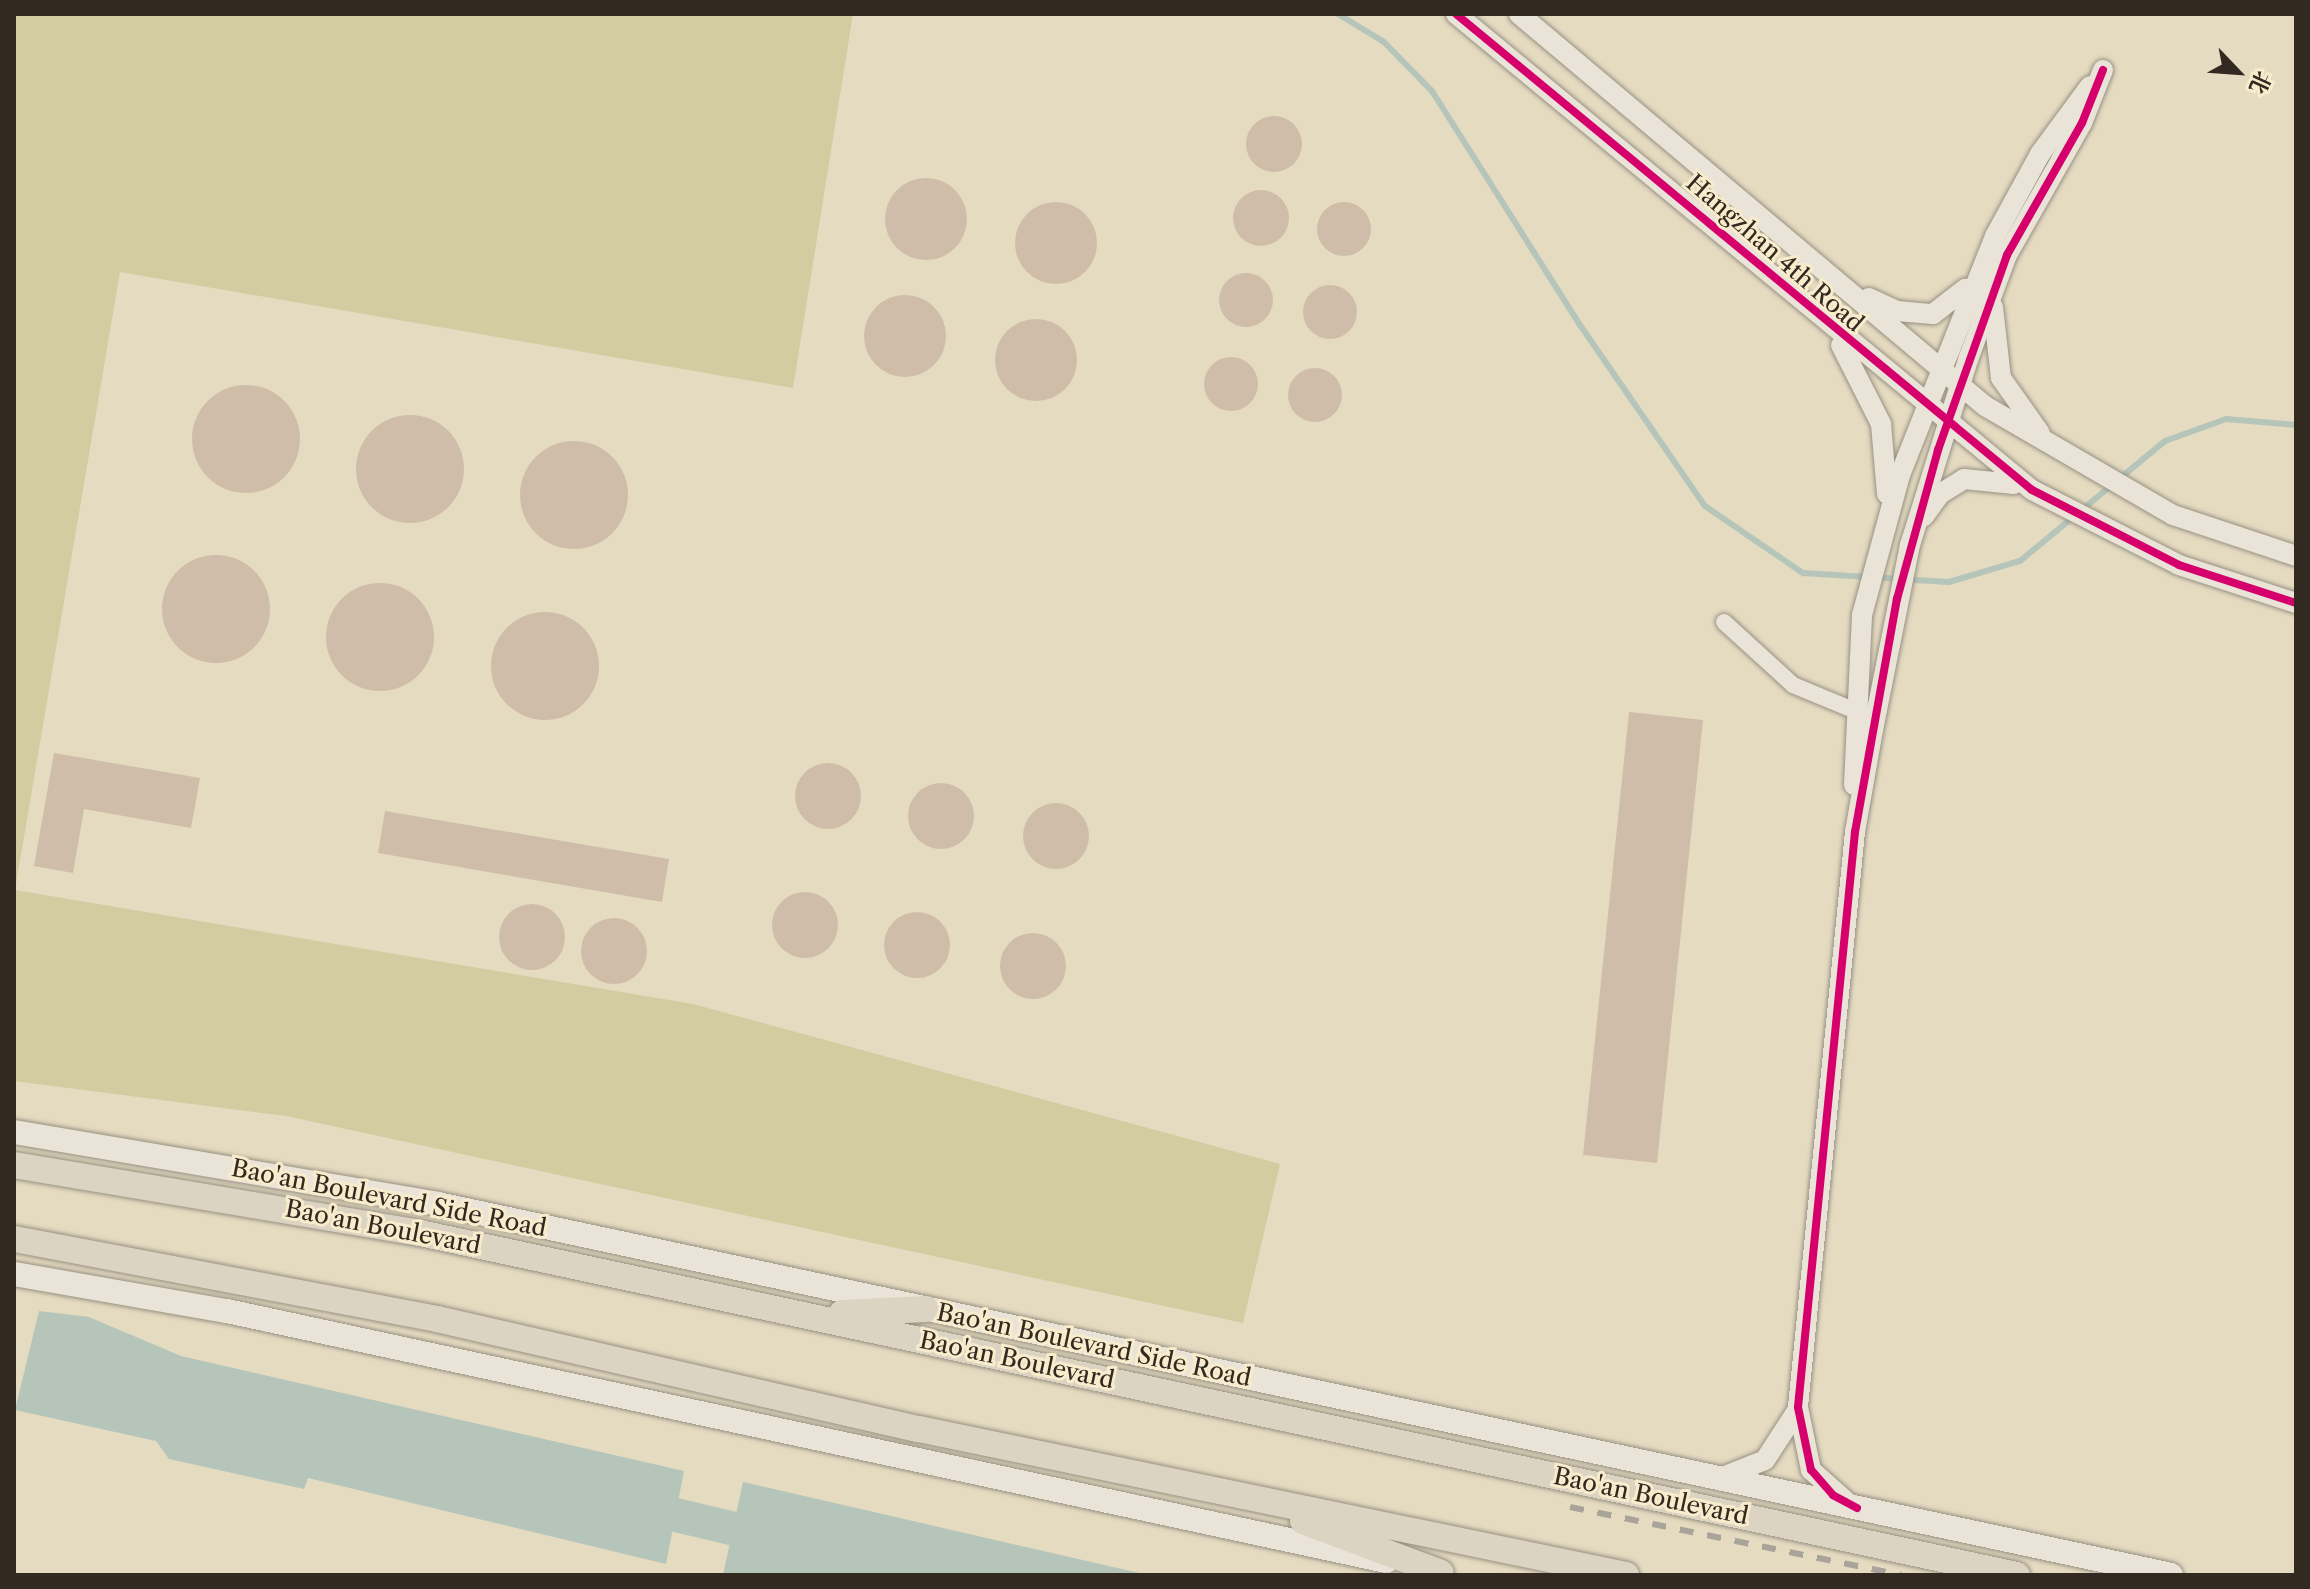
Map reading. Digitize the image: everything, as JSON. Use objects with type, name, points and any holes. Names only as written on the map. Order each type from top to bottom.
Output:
[{"type":"main road","name":"Bao'an Boulevard Side Road","points":[[14,1132],[438,1204],[2171,1575]]},
{"type":"main road","name":"Bao'an Boulevard","points":[[14,1165],[420,1233],[2017,1575]]},
{"type":"main road","points":[[14,1239],[437,1319],[1221,1491],[1626,1575]]},
{"type":"main road","points":[[14,1274],[227,1311],[1446,1574]]},
{"type":"main road","points":[[809,1314],[926,1309]]},
{"type":"main road","points":[[1221,1491],[1446,1574]]},
{"type":"street","name":"Hangzhan 4th Road","points":[[1456,14],[1563,96],[1925,408],[2032,490],[2144,549],[2296,603]]},
{"type":"street","name":"Hangzhan 4th Road","points":[[1519,14],[1960,386],[2062,456],[2173,515],[2296,556]]},
{"type":"street","points":[[1720,1478],[1765,1460],[1789,1431],[1798,1407],[1855,832],[1910,545],[1993,291],[2035,202],[2082,123],[2103,70],[2040,154],[1976,277],[1925,408],[1884,526],[1857,656],[1853,710],[1855,832]]},
{"type":"street","points":[[1835,279],[1916,315],[1950,305],[1976,277]]},
{"type":"street","points":[[1993,291],[2001,378],[2024,416],[2062,456]]},
{"type":"street","points":[[1828,324],[1869,392],[1883,432],[1884,526]]},
{"type":"street","points":[[1910,545],[1928,509],[1951,484],[1991,477],[2032,490]]},
{"type":"street","points":[[1724,622],[1793,685],[1853,710]]},
{"type":"street","points":[[1798,1407],[1811,1470],[1833,1495],[1857,1508]]},
{"type":"shaded area","points":[[14,14],[853,14],[793,388],[120,272],[15,890],[693,1004],[1280,1164],[1243,1323],[286,1116],[14,1081]]},
{"type":"shaded area","points":[[39,1311],[89,1317],[181,1356],[684,1471],[666,1564],[308,1478],[304,1489],[169,1459],[156,1441],[15,1410]]},
{"type":"shaded area","points":[[743,1482],[1148,1575],[723,1575]]},
{"type":"building","points":[[1274,116],[1293,125],[1302,144],[1293,163],[1274,172],[1255,163],[1246,144],[1255,125]]},
{"type":"building","points":[[918,178],[934,178],[949,185],[960,196],[967,219],[964,235],[955,248],[934,260],[918,260],[903,253],[892,242],[885,227],[885,211],[892,196],[903,185]]},
{"type":"building","points":[[1261,190],[1280,199],[1289,218],[1280,237],[1261,246],[1242,237],[1233,218],[1242,199]]},
{"type":"building","points":[[1048,202],[1064,202],[1079,209],[1090,220],[1097,243],[1094,259],[1085,272],[1064,284],[1048,284],[1033,277],[1022,266],[1015,251],[1015,235],[1022,220],[1033,209]]},
{"type":"building","points":[[1344,202],[1363,210],[1371,229],[1363,248],[1344,256],[1325,248],[1317,229],[1325,210]]},
{"type":"building","points":[[1246,273],[1265,281],[1273,300],[1265,319],[1246,327],[1227,319],[1219,300],[1227,281]]},
{"type":"building","points":[[1330,285],[1349,293],[1357,312],[1349,331],[1330,339],[1311,331],[1303,312],[1311,293]]},
{"type":"building","points":[[897,295],[913,295],[928,302],[939,313],[946,336],[943,352],[934,365],[913,377],[897,377],[882,370],[871,359],[864,344],[864,328],[871,313],[882,302]]},
{"type":"building","points":[[1028,319],[1044,319],[1059,326],[1070,337],[1077,360],[1074,376],[1065,389],[1044,401],[1028,401],[1013,394],[1002,383],[995,368],[995,352],[1002,337],[1013,326]]},
{"type":"building","points":[[1231,357],[1250,365],[1258,384],[1250,403],[1231,411],[1212,403],[1204,384],[1212,365]]},
{"type":"building","points":[[1315,368],[1334,376],[1342,395],[1334,414],[1315,422],[1296,414],[1288,395],[1296,376]]},
{"type":"building","points":[[246,385],[267,389],[284,401],[296,418],[300,439],[296,460],[284,477],[267,489],[246,493],[225,489],[208,477],[196,460],[192,439],[196,418],[208,401],[225,389]]},
{"type":"building","points":[[410,415],[431,419],[448,431],[460,448],[464,469],[460,490],[448,507],[431,519],[410,523],[389,519],[372,507],[360,490],[356,469],[360,448],[372,431],[389,419]]},
{"type":"building","points":[[574,441],[595,445],[612,457],[624,474],[628,495],[624,516],[612,533],[595,545],[574,549],[553,545],[536,533],[524,516],[520,495],[524,474],[536,457],[553,445]]},
{"type":"building","points":[[216,555],[237,559],[254,571],[266,588],[270,609],[266,630],[254,647],[237,659],[216,663],[195,659],[178,647],[166,630],[162,609],[166,588],[178,571],[195,559]]},
{"type":"building","points":[[380,583],[401,587],[418,599],[430,616],[434,637],[430,658],[418,675],[401,687],[380,691],[359,687],[342,675],[330,658],[326,637],[330,616],[342,599],[359,587]]},
{"type":"building","points":[[545,612],[566,616],[583,628],[595,645],[599,666],[595,687],[583,704],[566,716],[545,720],[524,716],[507,704],[495,687],[491,666],[495,645],[507,628],[524,616]]},
{"type":"building","points":[[1629,712],[1703,720],[1657,1163],[1583,1155]]},
{"type":"building","points":[[54,753],[200,778],[191,828],[84,809],[73,873],[34,866]]},
{"type":"building","points":[[828,763],[841,766],[851,773],[858,783],[861,796],[858,809],[851,819],[841,826],[828,829],[815,826],[805,819],[798,809],[795,796],[798,783],[805,773],[815,766]]},
{"type":"building","points":[[941,783],[954,786],[964,793],[971,803],[974,816],[971,829],[964,839],[954,846],[941,849],[928,846],[918,839],[911,829],[908,816],[911,803],[918,793],[928,786]]},
{"type":"building","points":[[1056,803],[1069,806],[1079,813],[1086,823],[1089,836],[1086,849],[1079,859],[1069,866],[1056,869],[1043,866],[1033,859],[1026,849],[1023,836],[1026,823],[1033,813],[1043,806]]},
{"type":"building","points":[[385,811],[669,859],[662,902],[378,853]]},
{"type":"building","points":[[805,892],[818,895],[828,902],[835,912],[838,925],[835,938],[828,948],[818,955],[805,958],[792,955],[782,948],[775,938],[772,925],[775,912],[782,902],[792,895]]},
{"type":"building","points":[[538,904],[556,913],[563,924],[563,950],[556,961],[545,968],[526,970],[513,965],[504,956],[499,931],[504,918],[513,909]]},
{"type":"building","points":[[917,912],[930,915],[940,922],[947,932],[950,945],[947,958],[940,968],[930,975],[917,978],[904,975],[894,968],[887,958],[884,945],[887,932],[894,922],[904,915]]},
{"type":"building","points":[[620,918],[638,927],[645,938],[645,964],[638,975],[627,982],[608,984],[590,975],[583,964],[581,945],[590,927],[601,920]]},
{"type":"building","points":[[1033,933],[1046,936],[1056,943],[1063,953],[1066,966],[1063,979],[1056,989],[1046,996],[1033,999],[1020,996],[1010,989],[1003,979],[1000,966],[1003,953],[1010,943],[1020,936]]},
{"type":"waterway","points":[[1338,14],[1384,42],[1432,91],[1580,325],[1705,506],[1803,573],[1949,582],[2020,561],[2165,441],[2226,419],[2296,425]]},
{"type":"waterway","points":[[630,1504],[777,1539]]},
{"type":"railway","points":[[1570,1507],[1901,1575]]},
{"type":"cycle path","points":[[1456,14],[2032,490],[2179,565],[2296,603]]},
{"type":"cycle path","points":[[1857,1508],[1833,1495],[1811,1470],[1798,1407],[1855,832],[1897,599],[1938,450],[2007,255],[2082,123],[2103,70]]}]
